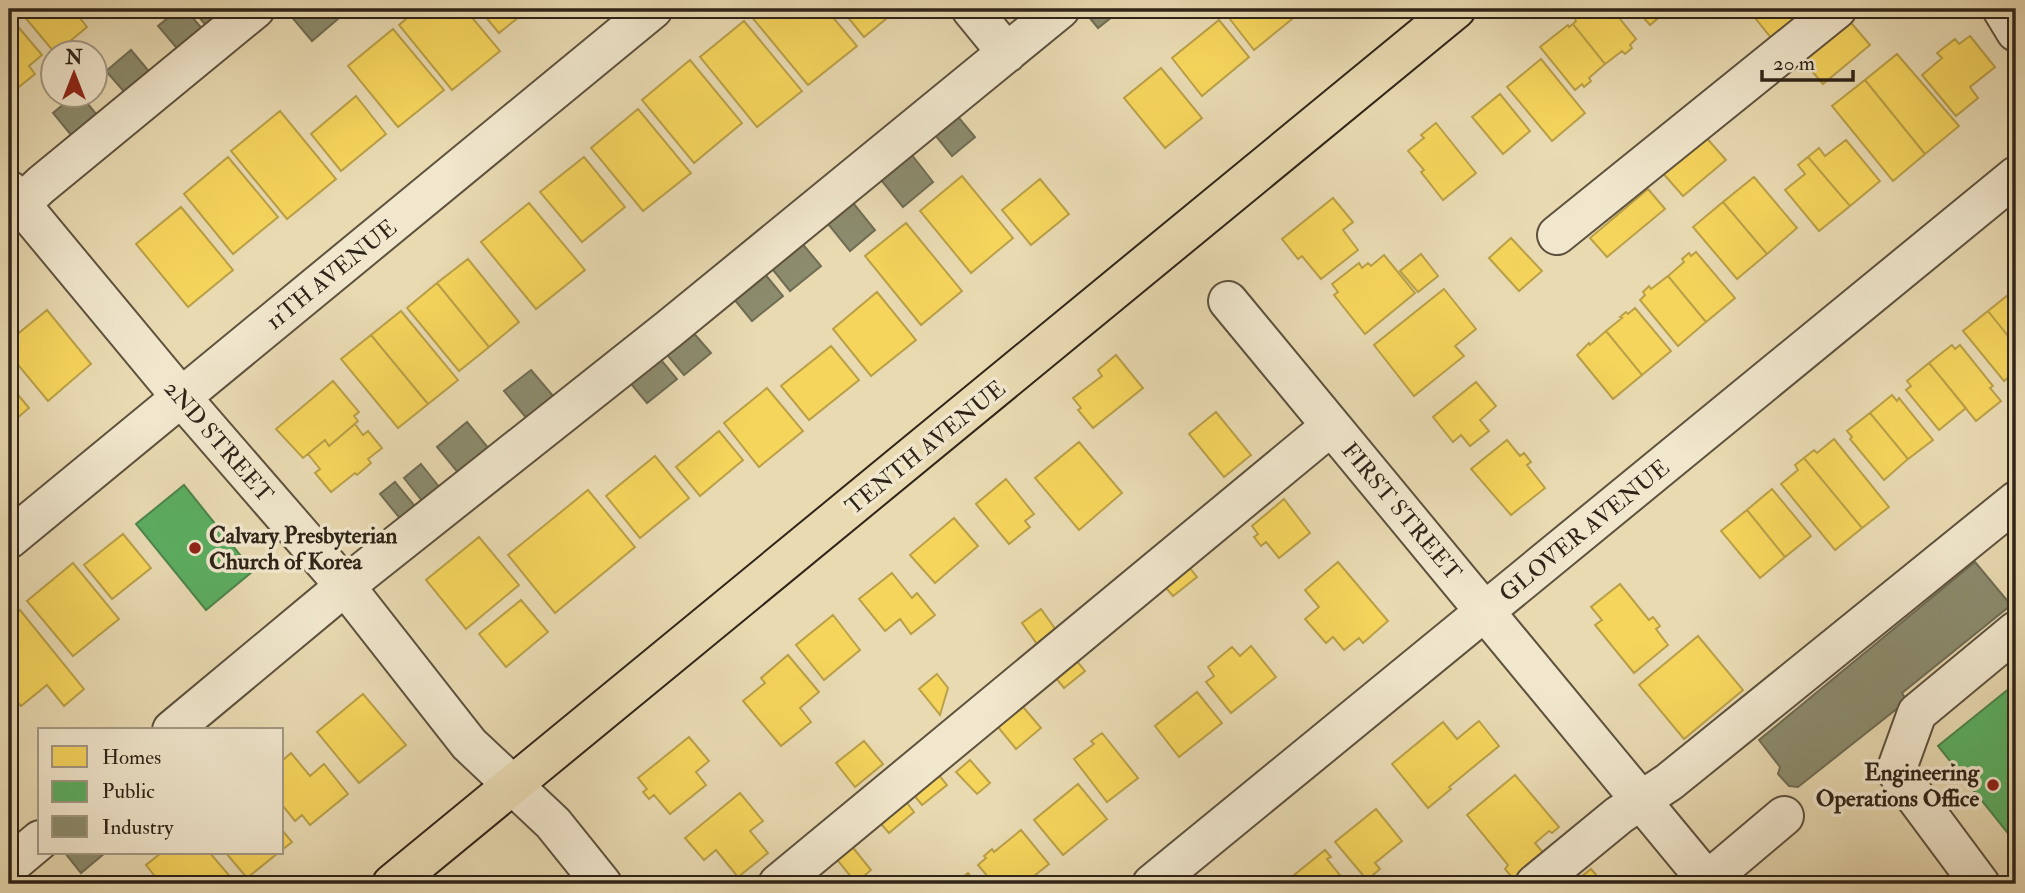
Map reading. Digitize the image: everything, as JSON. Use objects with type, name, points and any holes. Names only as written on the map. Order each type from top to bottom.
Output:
[{"type":"main road","name":"TENTH AVENUE","points":[[392,884],[1456,9]]},
{"type":"street","points":[[13,203],[52,176],[255,9]]},
{"type":"street","name":"11TH AVENUE","points":[[9,539],[653,9]]},
{"type":"street","points":[[971,9],[1007,53]]},
{"type":"street","points":[[174,728],[345,586],[669,329],[1060,9]]},
{"type":"street","points":[[1557,234],[1837,9]]},
{"type":"street","points":[[2001,9],[2016,32]]},
{"type":"street","name":"GLOVER AVENUE","points":[[1152,884],[2016,176]]},
{"type":"street","name":"2ND STREET","points":[[13,203],[345,586],[469,744],[553,823],[602,884]]},
{"type":"street","name":"FIRST STREET","points":[[1228,300],[1708,883]]},
{"type":"street","points":[[778,884],[1331,426]]},
{"type":"street","points":[[1535,884],[1619,815],[1669,782],[2016,501]]},
{"type":"street","points":[[1980,884],[1896,771],[1917,713],[2016,631]]},
{"type":"street","points":[[1708,883],[1784,816]]},
{"type":"street","points":[[9,866],[38,842]]},
{"type":"building: Homes","points":[[18,9],[81,9],[76,13],[87,27],[74,38],[42,38]]},
{"type":"building: Homes","points":[[418,9],[465,9],[500,51],[452,90],[399,25]]},
{"type":"building: Homes","points":[[479,9],[529,9],[499,33]]},
{"type":"building: Homes","points":[[747,9],[826,9],[857,46],[808,85]]},
{"type":"building: Homes","points":[[841,9],[898,9],[864,37]]},
{"type":"building: Homes","points":[[1232,9],[1302,11],[1254,50],[1226,14]]},
{"type":"building: Homes","points":[[1588,9],[1612,9],[1636,39],[1630,45],[1632,48],[1625,54],[1622,51],[1605,64],[1573,24],[1575,19]]},
{"type":"building: Homes","points":[[1636,9],[1669,9],[1650,25]]},
{"type":"building: Homes","points":[[1759,9],[1809,9],[1772,39],[1752,14]]},
{"type":"building: Homes","points":[[9,16],[38,50],[38,58],[29,66],[35,74],[9,95]]},
{"type":"building: Homes","points":[[1847,18],[1870,45],[1823,84],[1800,57]]},
{"type":"building: Homes","points":[[1219,20],[1249,57],[1202,96],[1172,58]]},
{"type":"building: Homes","points":[[744,21],[802,91],[757,127],[700,57]]},
{"type":"building: Homes","points":[[1573,24],[1605,64],[1589,78],[1591,81],[1575,90],[1540,47]]},
{"type":"building: Homes","points":[[393,29],[444,90],[398,127],[348,66]]},
{"type":"building: Homes","points":[[1970,36],[1995,67],[1970,87],[1978,98],[1956,116],[1922,75],[1942,58],[1937,53],[1955,39],[1959,44]]},
{"type":"building: Homes","points":[[1897,54],[1959,126],[1925,154],[1865,80]]},
{"type":"building: Homes","points":[[1541,59],[1585,113],[1552,141],[1507,87]]},
{"type":"building: Homes","points":[[690,60],[742,123],[694,163],[642,100]]},
{"type":"building: Homes","points":[[1161,68],[1202,118],[1165,148],[1124,98]]},
{"type":"building: Homes","points":[[1865,80],[1925,154],[1893,181],[1832,106]]},
{"type":"building: Homes","points":[[1500,94],[1530,131],[1503,154],[1472,117]]},
{"type":"building: Homes","points":[[356,96],[386,134],[341,171],[311,134]]},
{"type":"building: Homes","points":[[638,109],[691,173],[643,211],[591,148]]},
{"type":"building: Homes","points":[[280,111],[336,179],[287,219],[231,151]]},
{"type":"building: Homes","points":[[1436,123],[1476,173],[1443,200],[1408,151],[1424,138],[1421,135]]},
{"type":"building: Homes","points":[[1704,135],[1726,160],[1683,196],[1661,171]]},
{"type":"building: Homes","points":[[1846,140],[1880,181],[1850,206],[1808,157],[1819,148],[1825,156]]},
{"type":"building: Homes","points":[[228,157],[278,217],[233,254],[184,194]]},
{"type":"building: Homes","points":[[584,157],[625,207],[582,242],[540,192]]},
{"type":"building: Homes","points":[[1808,157],[1850,206],[1819,231],[1785,190],[1805,174],[1798,165]]},
{"type":"building: Homes","points":[[962,176],[1013,238],[971,273],[920,211]]},
{"type":"building: Homes","points":[[1754,177],[1797,228],[1767,254],[1723,202]]},
{"type":"building: Homes","points":[[1040,179],[1069,214],[1031,245],[1002,210]]},
{"type":"building: Homes","points":[[1648,189],[1665,209],[1607,257],[1590,238]]},
{"type":"building: Homes","points":[[1333,198],[1353,222],[1343,230],[1358,250],[1321,279],[1302,256],[1298,259],[1282,239]]},
{"type":"building: Homes","points":[[1723,202],[1767,254],[1737,279],[1693,227]]},
{"type":"building: Homes","points":[[529,203],[585,270],[536,309],[481,242]]},
{"type":"building: Homes","points":[[181,207],[233,270],[188,307],[136,244]]},
{"type":"building: Homes","points":[[906,223],[962,291],[921,325],[865,256]]},
{"type":"building: Homes","points":[[1511,238],[1542,271],[1519,291],[1489,258]]},
{"type":"building: Homes","points":[[1696,252],[1735,298],[1706,322],[1668,276],[1684,262],[1682,259],[1689,253],[1691,256]]},
{"type":"building: Homes","points":[[1421,254],[1438,276],[1418,292],[1400,271]]},
{"type":"building: Homes","points":[[1384,255],[1415,293],[1365,334],[1334,295],[1338,292],[1332,284],[1359,263],[1362,268],[1368,263],[1371,266]]},
{"type":"building: Homes","points":[[468,259],[519,322],[489,347],[437,283]]},
{"type":"building: Homes","points":[[1668,276],[1706,322],[1678,346],[1640,300],[1649,286],[1651,289]]},
{"type":"building: Homes","points":[[437,283],[489,347],[459,371],[407,308]]},
{"type":"building: Homes","points":[[1444,289],[1476,329],[1455,346],[1464,356],[1414,396],[1374,345]]},
{"type":"building: Homes","points":[[2013,291],[2016,295],[2016,346],[1988,311]]},
{"type":"building: Homes","points":[[877,292],[916,340],[871,376],[833,329]]},
{"type":"building: Homes","points":[[1635,308],[1671,351],[1642,375],[1606,331],[1626,312],[1628,314]]},
{"type":"building: Homes","points":[[47,310],[91,364],[48,401],[9,354],[9,341]]},
{"type":"building: Homes","points":[[401,311],[458,380],[428,404],[371,335]]},
{"type":"building: Homes","points":[[1988,311],[2016,346],[2016,371],[2004,381],[1963,331]]},
{"type":"building: Homes","points":[[1606,331],[1642,375],[1613,399],[1577,355]]},
{"type":"building: Homes","points":[[371,335],[428,404],[398,428],[341,359]]},
{"type":"building: Homes","points":[[1952,345],[1955,349],[1960,345],[1993,386],[1990,388],[2001,401],[1976,421],[1929,363]]},
{"type":"building: Homes","points":[[831,346],[859,380],[809,420],[781,386]]},
{"type":"building: Homes","points":[[1116,355],[1143,388],[1093,428],[1078,410],[1081,408],[1073,398],[1102,376],[1098,370]]},
{"type":"building: Homes","points":[[1929,363],[1966,408],[1939,430],[1906,390],[1911,386],[1907,381]]},
{"type":"building: Homes","points":[[333,381],[359,412],[354,416],[358,421],[329,446],[325,440],[303,458],[276,429]]},
{"type":"building: Homes","points":[[1476,382],[1496,406],[1480,420],[1489,431],[1470,446],[1461,435],[1453,442],[1433,417]]},
{"type":"building: Homes","points":[[9,384],[29,408],[9,425]]},
{"type":"building: Homes","points":[[767,388],[803,431],[759,467],[724,423]]},
{"type":"building: Homes","points":[[1892,395],[1897,401],[1899,398],[1933,440],[1908,459],[1870,413]]},
{"type":"building: Homes","points":[[1216,412],[1251,455],[1224,477],[1189,434]]},
{"type":"building: Homes","points":[[1870,413],[1908,459],[1884,480],[1850,439],[1852,437],[1847,431]]},
{"type":"building: Homes","points":[[355,424],[363,435],[368,431],[382,448],[368,459],[371,463],[331,492],[315,473],[320,469],[308,454],[325,440],[329,446]]},
{"type":"building: Homes","points":[[719,431],[743,460],[700,496],[676,467]]},
{"type":"building: Homes","points":[[1834,439],[1889,507],[1862,528],[1804,458],[1814,450],[1817,453]]},
{"type":"building: Homes","points":[[1507,440],[1520,456],[1524,453],[1531,462],[1527,465],[1545,488],[1511,515],[1471,469]]},
{"type":"building: Homes","points":[[1079,442],[1122,493],[1079,530],[1035,478]]},
{"type":"building: Homes","points":[[655,456],[689,498],[640,538],[606,496]]},
{"type":"building: Homes","points":[[1804,458],[1862,528],[1835,550],[1781,484],[1798,470],[1795,465]]},
{"type":"building: Homes","points":[[1006,479],[1034,514],[1025,521],[1030,527],[1009,544],[976,504]]},
{"type":"building: Homes","points":[[1772,489],[1811,536],[1785,557],[1747,510]]},
{"type":"building: Homes","points":[[588,490],[635,547],[555,613],[508,555]]},
{"type":"building: Homes","points":[[1284,499],[1310,533],[1279,558],[1266,542],[1261,546],[1254,537],[1258,534],[1252,526]]},
{"type":"building: Homes","points":[[1747,510],[1785,557],[1760,578],[1721,531]]},
{"type":"building: Homes","points":[[954,518],[978,546],[935,583],[910,555]]},
{"type":"building: Homes","points":[[123,534],[151,568],[112,599],[84,565]]},
{"type":"building: Homes","points":[[479,537],[519,585],[466,629],[426,580]]},
{"type":"building: Homes","points":[[1185,562],[1197,577],[1173,596],[1161,582]]},
{"type":"building: Homes","points":[[1338,562],[1388,621],[1363,643],[1359,638],[1344,650],[1333,637],[1326,643],[1305,619],[1319,607],[1305,590]]},
{"type":"building: Homes","points":[[73,563],[119,619],[73,656],[27,601]]},
{"type":"building: Homes","points":[[892,573],[912,598],[917,593],[935,615],[911,634],[900,619],[885,631],[859,599]]},
{"type":"building: Homes","points":[[1620,584],[1649,620],[1653,617],[1660,626],[1656,629],[1668,645],[1634,673],[1595,625],[1602,620],[1591,607]]},
{"type":"building: Homes","points":[[521,600],[548,632],[506,667],[479,634]]},
{"type":"building: Homes","points":[[1041,609],[1056,630],[1037,644],[1022,623]]},
{"type":"building: Homes","points":[[20,610],[84,689],[64,706],[47,685],[21,706],[9,691],[9,619]]},
{"type":"building: Homes","points":[[833,615],[860,650],[824,680],[796,645]]},
{"type":"building: Homes","points":[[1698,636],[1743,690],[1684,739],[1639,685]]},
{"type":"building: Homes","points":[[1251,646],[1276,677],[1231,713],[1206,682],[1214,676],[1208,667],[1232,647],[1240,656]]},
{"type":"building: Homes","points":[[788,655],[819,692],[800,708],[811,722],[781,746],[743,701],[765,683],[761,678]]},
{"type":"building: Homes","points":[[1072,655],[1085,671],[1064,688],[1051,672]]},
{"type":"building: Homes","points":[[937,674],[948,688],[940,715],[919,689]]},
{"type":"building: Homes","points":[[1197,692],[1222,723],[1179,757],[1155,726]]},
{"type":"building: Homes","points":[[363,694],[406,745],[359,783],[317,732]]},
{"type":"building: Homes","points":[[1018,701],[1041,728],[1016,749],[993,721]]},
{"type":"building: Homes","points":[[1479,721],[1499,746],[1428,808],[1392,764],[1443,722],[1457,739]]},
{"type":"building: Homes","points":[[1102,733],[1138,778],[1107,802],[1074,759],[1094,744],[1091,741]]},
{"type":"building: Homes","points":[[689,737],[709,761],[696,772],[706,785],[670,814],[654,795],[649,799],[643,792],[647,789],[638,778]]},
{"type":"building: Homes","points":[[864,741],[883,764],[855,787],[836,763]]},
{"type":"building: Homes","points":[[291,753],[310,776],[324,764],[348,794],[310,825],[302,815],[295,821],[284,807],[284,759]]},
{"type":"building: Homes","points":[[970,760],[990,783],[977,794],[956,772]]},
{"type":"building: Homes","points":[[934,769],[947,785],[922,805],[909,789]]},
{"type":"building: Homes","points":[[1515,775],[1559,827],[1552,833],[1549,831],[1535,843],[1546,856],[1515,881],[1505,869],[1508,865],[1467,815]]},
{"type":"building: Homes","points":[[1078,784],[1107,819],[1063,855],[1034,820]]},
{"type":"building: Homes","points":[[740,793],[763,821],[750,831],[768,853],[738,877],[716,850],[704,860],[685,838]]},
{"type":"building: Homes","points":[[901,795],[914,812],[889,833],[875,817]]},
{"type":"building: Homes","points":[[1376,809],[1402,841],[1375,863],[1380,869],[1367,880],[1335,842]]},
{"type":"building: Homes","points":[[1021,830],[1049,864],[1024,884],[994,884],[978,865],[992,849],[994,852]]},
{"type":"building: Homes","points":[[284,832],[292,842],[284,848]]},
{"type":"building: Homes","points":[[850,844],[871,870],[856,883],[834,856]]},
{"type":"building: Homes","points":[[1325,850],[1331,857],[1327,859],[1347,884],[1283,884]]},
{"type":"building: Homes","points":[[160,854],[211,854],[234,881],[230,884],[161,884],[146,865]]},
{"type":"building: Homes","points":[[227,854],[277,854],[247,878]]},
{"type":"building: Homes","points":[[1591,869],[1604,884],[1572,884]]},
{"type":"building: Homes","points":[[968,873],[977,884],[955,884]]},
{"type":"building: Public","name":"Calvary Presbyterian Church of Korea","points":[[184,485],[253,571],[206,610],[136,524]]},
{"type":"building: Public","name":"Engineering Operations Office","points":[[2016,683],[2016,825],[2007,832],[1938,746]]},
{"type":"building: Industry","points":[[179,9],[185,9],[205,32],[181,53],[158,26]]},
{"type":"building: Industry","points":[[192,9],[235,9],[209,29]]},
{"type":"building: Industry","points":[[285,9],[329,9],[338,19],[312,41]]},
{"type":"building: Industry","points":[[1122,9],[1098,28],[1084,11]]},
{"type":"building: Industry","points":[[131,50],[153,76],[128,96],[108,73],[108,69]]},
{"type":"building: Industry","points":[[59,108],[91,108],[101,120],[76,141],[53,113]]},
{"type":"building: Industry","points":[[954,112],[975,137],[952,156],[931,130]]},
{"type":"building: Industry","points":[[908,150],[933,182],[903,207],[877,175]]},
{"type":"building: Industry","points":[[845,193],[875,230],[850,251],[820,214]]},
{"type":"building: Industry","points":[[800,241],[821,266],[790,291],[769,265]]},
{"type":"building: Industry","points":[[764,273],[783,296],[752,321],[733,298]]},
{"type":"building: Industry","points":[[690,329],[711,353],[684,375],[664,351]]},
{"type":"building: Industry","points":[[656,354],[677,379],[647,403],[626,378]]},
{"type":"building: Industry","points":[[531,370],[555,398],[528,420],[504,391]]},
{"type":"building: Industry","points":[[467,422],[490,450],[460,475],[437,447]]},
{"type":"building: Industry","points":[[421,464],[440,488],[423,502],[404,478]]},
{"type":"building: Industry","points":[[395,482],[418,510],[403,522],[380,494]]},
{"type":"building: Industry","points":[[1975,562],[2011,605],[1902,693],[1905,698],[1899,707],[1798,787],[1789,786],[1778,774],[1780,767],[1759,740]]},
{"type":"building: Industry","points":[[66,854],[104,854],[81,873]]},
{"type":"place","name":"Calvary Presbyterian Church of Korea","points":[[195,548]]},
{"type":"place","name":"Engineering Operations Office","points":[[1993,785]]}]
